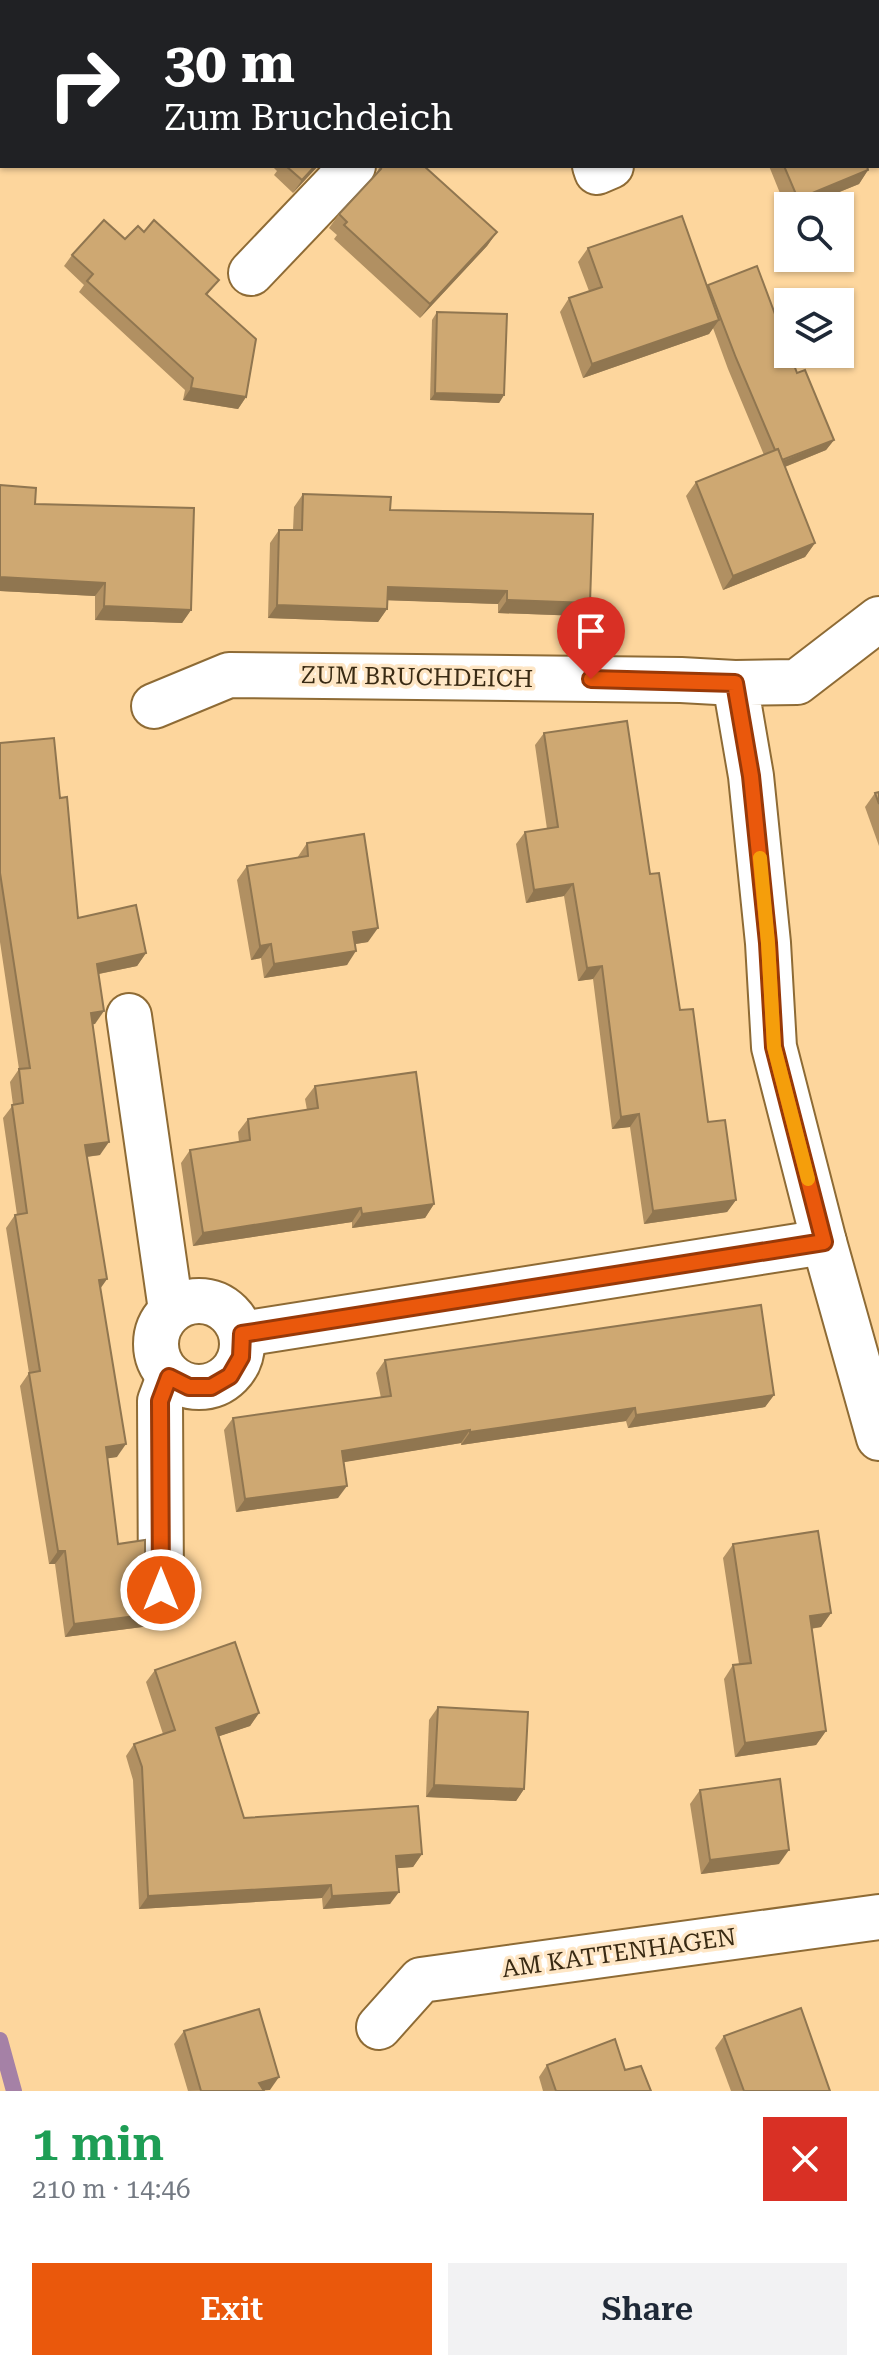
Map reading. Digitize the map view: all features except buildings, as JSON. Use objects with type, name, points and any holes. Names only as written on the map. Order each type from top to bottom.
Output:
[{"type":"street","points":[[251,273],[351,168]]},
{"type":"street","name":"ZUM BRUCHDEICH","points":[[154,706],[229,675],[797,682],[879,619]]},
{"type":"street","points":[[735,683],[751,776],[768,943],[774,1047],[879,1438]]},
{"type":"street","points":[[129,1016],[171,1310]]},
{"type":"street","points":[[242,1334],[824,1242]]},
{"type":"street","points":[[191,1301],[213,1302],[232,1315],[242,1334],[241,1357],[230,1376],[211,1387],[189,1387],[169,1377],[158,1361],[155,1343],[159,1324],[171,1310],[191,1301]]},
{"type":"street","points":[[161,1590],[160,1401],[169,1377]]},
{"type":"street","name":"AM KATTENHAGEN","points":[[379,2027],[421,1980],[879,1917]]},
{"type":"waterway","points":[[0,2040],[14,2091]]},
{"type":"slow traffic","points":[[760,858],[774,1047],[808,1179]]},
{"type":"route","points":[[161,1590],[160,1401],[169,1377],[189,1387],[211,1387],[230,1376],[241,1357],[242,1334],[824,1242],[774,1047],[768,943],[751,776],[735,683],[591,679]]}]
